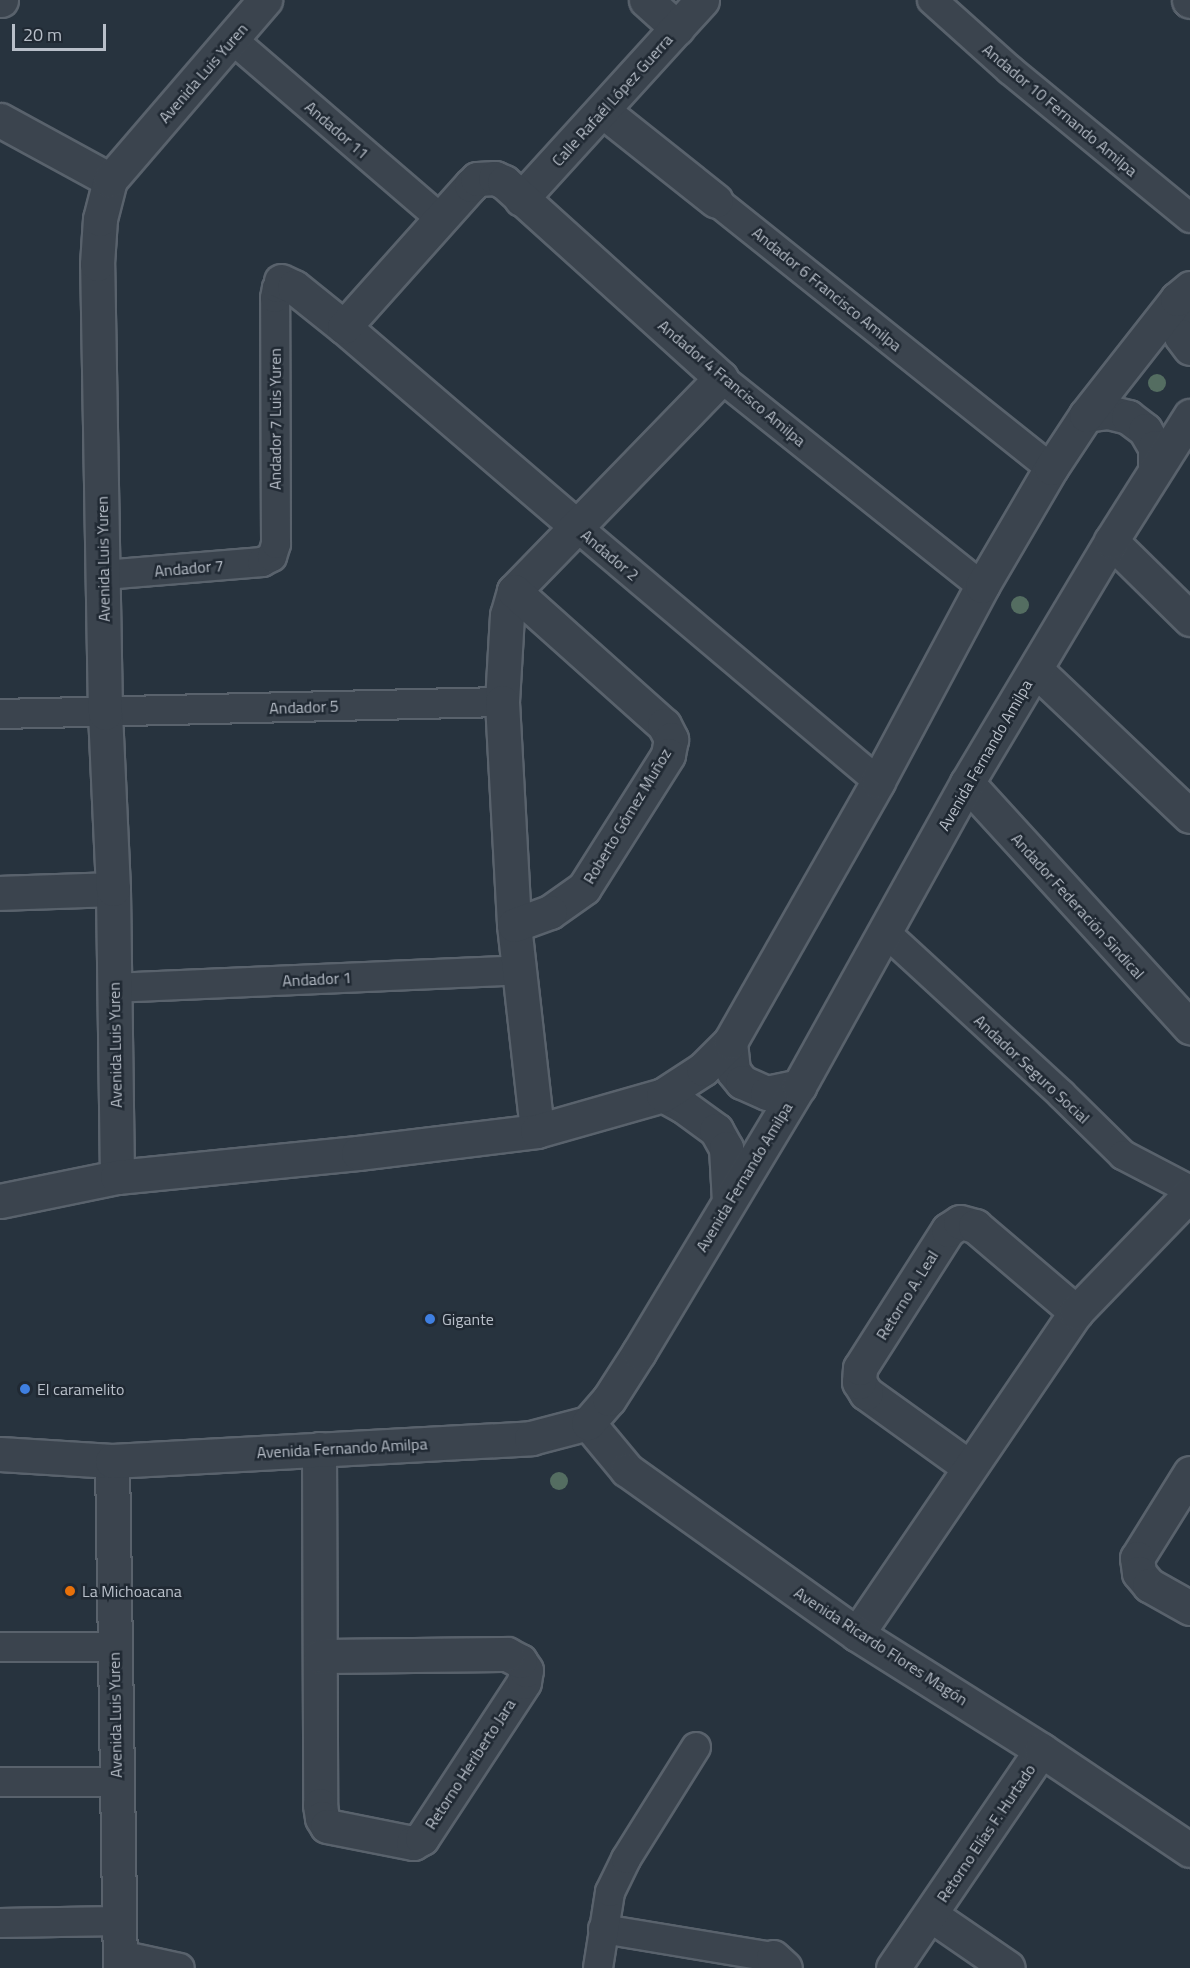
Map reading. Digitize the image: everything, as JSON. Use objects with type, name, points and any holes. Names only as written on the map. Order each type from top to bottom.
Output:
[{"type":"street","name":"Avenida Luis Yuren","points":[[117,1177],[112,889],[105,713],[97,264],[100,219],[110,180],[233,40],[265,0]]},
{"type":"street","points":[[646,0],[677,28]]},
{"type":"street","name":"Calle Rafaél López Guerra","points":[[521,199],[702,0]]},
{"type":"street","name":"Andador 10 Fernando Amilpa","points":[[932,0],[1010,70],[1190,218]]},
{"type":"street","name":"Andador 11","points":[[233,40],[441,219]]},
{"type":"street","name":"Andador 6 Francisco Amilpa","points":[[603,111],[1051,468]]},
{"type":"street","points":[[0,120],[110,180]]},
{"type":"street","name":"Andador 4 Francisco Amilpa","points":[[441,219],[471,185],[486,177],[504,182],[721,378],[982,586]]},
{"type":"street","points":[[344,327],[441,219]]},
{"type":"street","name":"Andador 2","points":[[281,281],[294,287],[344,327],[878,781]]},
{"type":"street","name":"Andador 7 Luis Yuren","points":[[272,557],[276,544],[275,298],[281,281]]},
{"type":"street","points":[[1184,293],[1175,321],[1180,336],[1190,348]]},
{"type":"street","points":[[0,1200],[117,1177],[358,1153],[537,1131],[663,1095],[703,1069],[730,1042],[878,781],[982,586],[1051,468],[1086,416],[1184,293]]},
{"type":"street","points":[[537,1131],[514,925],[502,702],[507,615],[514,591],[721,378]]},
{"type":"street","points":[[1086,416],[1108,412],[1128,417],[1145,430],[1155,447],[1155,470]]},
{"type":"street","name":"Avenida Fernando Amilpa","points":[[0,1454],[112,1461],[531,1438],[588,1424],[615,1389],[799,1086],[967,783],[1111,541],[1190,416]]},
{"type":"street","points":[[1111,541],[1190,619]]},
{"type":"street","name":"Andador 7","points":[[104,574],[262,562],[272,557]]},
{"type":"street","name":"Roberto Gómez Muñoz","points":[[514,591],[664,725],[672,739],[668,755],[584,888],[550,912],[514,925]]},
{"type":"street","points":[[1036,670],[1190,816]]},
{"type":"street","name":"Andador 5","points":[[0,714],[502,702]]},
{"type":"street","name":"Andador Federación Sindical","points":[[967,783],[1190,1027]]},
{"type":"street","points":[[0,893],[112,889]]},
{"type":"street","name":"Andador Seguro Social","points":[[885,932],[1061,1094],[1123,1155],[1190,1192]]},
{"type":"street","name":"Andador 1","points":[[114,988],[519,970]]},
{"type":"street","points":[[730,1042],[733,1071],[742,1082],[767,1093],[799,1086]]},
{"type":"street","points":[[663,1095],[683,1106],[716,1130],[726,1148],[729,1201]]},
{"type":"street","points":[[857,1634],[1077,1312],[1190,1192]]},
{"type":"street","name":"Retorno A. Leal","points":[[969,1467],[866,1393],[859,1382],[860,1368],[948,1230],[960,1222],[975,1226],[1077,1312]]},
{"type":"street","name":"Avenida Ricardo Flores Magón","points":[[588,1424],[627,1470],[857,1634],[1041,1750],[1190,1850]]},
{"type":"street","name":"Retorno Heriberto Jara","points":[[319,1449],[320,1656],[322,1818],[327,1826],[413,1843],[422,1838],[518,1692],[524,1682],[526,1670],[520,1661],[507,1654],[320,1656]]},
{"type":"street","name":"Avenida Luis Yuren","points":[[112,1461],[120,1961]]},
{"type":"street","points":[[1190,1473],[1137,1558],[1139,1573],[1149,1585],[1190,1608]]},
{"type":"street","points":[[0,1647],[114,1647]]},
{"type":"street","points":[[598,1968],[610,1892],[626,1859],[696,1747]]},
{"type":"street","name":"Retorno Elías F. Hurtado","points":[[893,1968],[931,1916],[1041,1750]]},
{"type":"street","points":[[0,1782],[116,1782]]},
{"type":"street","name":"Retorno Elías F. Hurtado","points":[[931,1916],[1008,1968]]},
{"type":"street","points":[[0,1923],[120,1921]]},
{"type":"street","points":[[603,1929],[779,1963]]},
{"type":"street","points":[[120,1961],[180,1968]]},
{"type":"place","name":"Gigante","points":[[430,1319]]},
{"type":"place","name":"El caramelito","points":[[25,1389]]},
{"type":"place","name":"La Michoacana","points":[[70,1591]]}]
